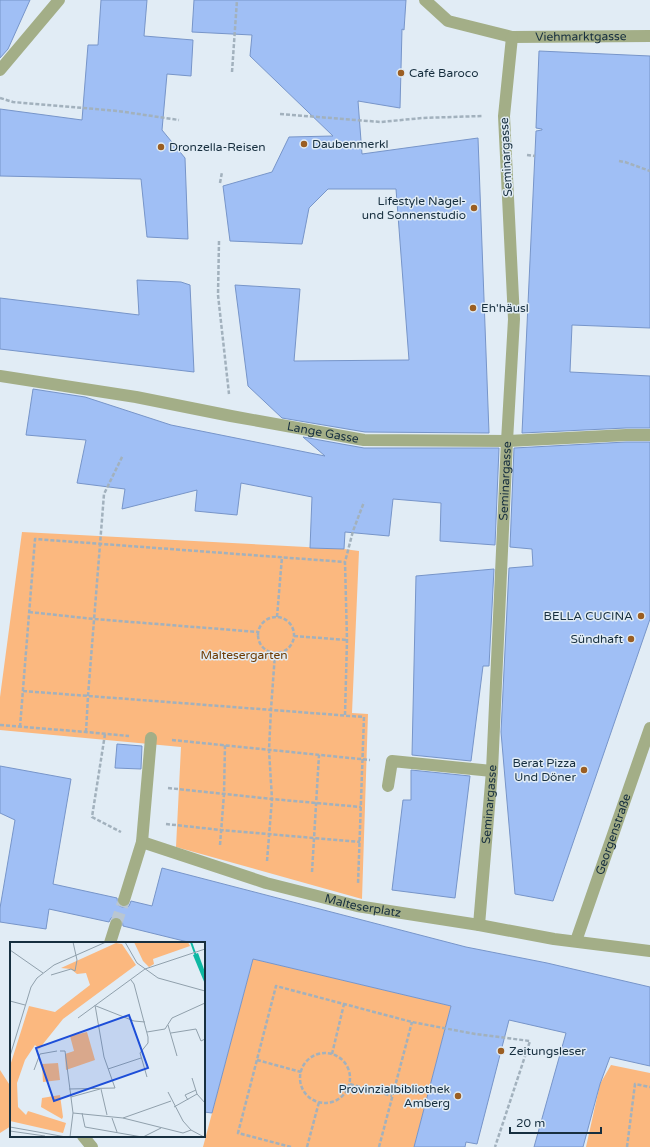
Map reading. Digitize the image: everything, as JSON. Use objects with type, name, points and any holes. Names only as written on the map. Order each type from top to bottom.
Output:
[{"type":"street","points":[[0,70],[59,0]]},
{"type":"street","name":"Viehmarktgasse","points":[[425,0],[448,21],[512,37],[650,36]]},
{"type":"street","name":"Seminargasse","points":[[480,925],[492,771],[514,319],[504,116],[512,37]]},
{"type":"street","name":"Lange Gasse","points":[[0,376],[136,397],[364,440],[507,441],[650,435]]},
{"type":"street","name":"Georgenstraße","points":[[576,941],[650,728]]},
{"type":"street","points":[[124,900],[142,842],[152,738]]},
{"type":"street","points":[[388,786],[392,761],[492,771]]},
{"type":"street","name":"Malteserplatz","points":[[142,842],[266,883],[357,906],[554,938],[650,951]]},
{"type":"street","points":[[110,942],[116,924]]},
{"type":"street","points":[[84,1137],[92,1147]]},
{"type":"path","points":[[232,72],[237,0]]},
{"type":"path","points":[[0,98],[12,102],[118,111],[179,120]]},
{"type":"path","points":[[280,114],[381,122],[422,118],[504,116]]},
{"type":"path","points":[[619,162],[625,162],[650,171]]},
{"type":"path","points":[[220,183],[222,172]]},
{"type":"path","points":[[219,241],[218,295],[231,416]]},
{"type":"path","points":[[86,732],[104,494],[123,455]]},
{"type":"path","points":[[345,715],[347,640],[345,562],[353,531],[364,502]]},
{"type":"path","points":[[20,726],[35,539],[345,562]]},
{"type":"path","points":[[277,617],[282,557]]},
{"type":"path","points":[[29,612],[94,619],[258,632]]},
{"type":"path","points":[[277,617],[284,618],[293,627],[294,640],[292,645],[287,650],[275,654],[264,649],[260,643],[258,632],[260,626],[265,620],[277,617]]},
{"type":"path","points":[[294,636],[347,640]]},
{"type":"path","points":[[266,883],[272,799],[270,750],[275,654]]},
{"type":"path","points":[[23,692],[364,717],[357,906]]},
{"type":"path","points":[[0,725],[392,761]]},
{"type":"path","points":[[105,734],[92,817],[142,842]]},
{"type":"path","points":[[218,867],[224,794],[224,746]]},
{"type":"path","points":[[311,894],[319,755]]},
{"type":"path","points":[[147,786],[361,807]]},
{"type":"path","points":[[144,821],[222,830],[360,842]]},
{"type":"path","points":[[291,1147],[238,1133],[276,986],[412,1022],[475,1034],[530,1041],[495,1147]]},
{"type":"path","points":[[332,1054],[344,1004]]},
{"type":"path","points":[[378,1147],[412,1022]]},
{"type":"path","points":[[322,1053],[332,1054],[341,1058],[347,1066],[350,1075],[350,1084],[345,1093],[338,1100],[329,1103],[319,1102],[310,1098],[304,1090],[301,1081],[301,1072],[306,1063],[313,1056],[322,1053]]},
{"type":"path","points":[[257,1060],[301,1072]]},
{"type":"path","points":[[350,1084],[392,1096]]},
{"type":"path","points":[[627,1147],[635,1084],[650,1087]]},
{"type":"path","points":[[307,1147],[319,1102]]},
{"type":"green space","name":"Maltesergarten","points":[[22,532],[359,551],[352,713],[368,714],[362,899],[176,847],[181,747],[0,730],[0,697]]},
{"type":"green space","points":[[253,959],[451,1006],[414,1147],[203,1147]]},
{"type":"green space","points":[[611,1065],[650,1073],[650,1147],[586,1147],[600,1084]]},
{"type":"green space","points":[[0,1070],[10,1085],[10,1127],[0,1133]]},
{"type":"building","points":[[0,0],[30,0],[8,49],[0,58]]},
{"type":"building","points":[[101,0],[147,0],[144,36],[193,40],[191,76],[167,74],[162,130],[185,158],[188,239],[147,237],[141,179],[0,176],[0,109],[82,120],[88,45],[98,45]]},
{"type":"building","points":[[194,0],[406,0],[404,30],[402,29],[400,108],[358,101],[362,154],[478,138],[489,433],[365,432],[282,418],[248,386],[235,285],[300,289],[294,361],[409,360],[396,189],[328,189],[309,208],[302,244],[230,241],[223,186],[272,172],[289,137],[333,136],[250,56],[252,35],[192,32]]},
{"type":"building","points":[[539,51],[650,56],[650,328],[572,325],[570,372],[650,376],[650,428],[522,433],[536,131],[542,130],[536,128]]},
{"type":"building","points":[[137,280],[181,282],[190,285],[194,372],[0,349],[0,298],[139,315]]},
{"type":"building","points":[[33,389],[85,397],[171,425],[325,456],[303,437],[364,448],[499,448],[495,545],[440,541],[441,503],[393,499],[389,536],[345,532],[344,549],[310,548],[312,497],[241,483],[237,515],[195,511],[197,490],[122,509],[125,489],[77,483],[86,440],[26,435]]},
{"type":"building","points":[[650,442],[650,619],[553,901],[515,894],[501,732],[509,568],[533,566],[532,549],[510,547],[514,448]]},
{"type":"building","points":[[494,569],[489,666],[483,666],[471,761],[412,755],[416,576]]},
{"type":"building","points":[[117,744],[142,746],[141,769],[115,768]]},
{"type":"building","points":[[0,766],[71,779],[53,884],[117,898],[118,905],[122,907],[129,906],[131,901],[152,906],[162,868],[466,947],[547,963],[650,987],[650,1066],[610,1057],[600,1084],[583,1147],[534,1147],[566,1033],[509,1020],[477,1144],[466,1142],[465,1147],[414,1147],[451,1006],[253,959],[212,1113],[205,1112],[205,942],[188,942],[123,926],[122,919],[118,917],[111,918],[109,922],[49,909],[46,929],[0,922],[0,908],[15,820],[0,813]]},
{"type":"building","points":[[411,770],[470,776],[455,898],[392,890],[403,800],[411,800]]},
{"type":"tunnel","points":[[116,924],[124,900]]},
{"type":"place","name":"Café Baroco","points":[[401,73]]},
{"type":"place","name":"Daubenmerkl","points":[[304,144]]},
{"type":"place","name":"Dronzella-Reisen","points":[[161,147]]},
{"type":"place","name":"Lifestyle Nagel- und Sonnenstudio","points":[[474,208]]},
{"type":"place","name":"Eh'häusl","points":[[473,308]]},
{"type":"place","name":"BELLA CUCINA","points":[[641,616]]},
{"type":"place","name":"Sündhaft","points":[[631,639]]},
{"type":"place","name":"Berat Pizza Und Döner","points":[[584,770]]},
{"type":"place","name":"Zeitungsleser","points":[[501,1051]]},
{"type":"place","name":"Provinzialbibliothek Amberg","points":[[458,1096]]}]
